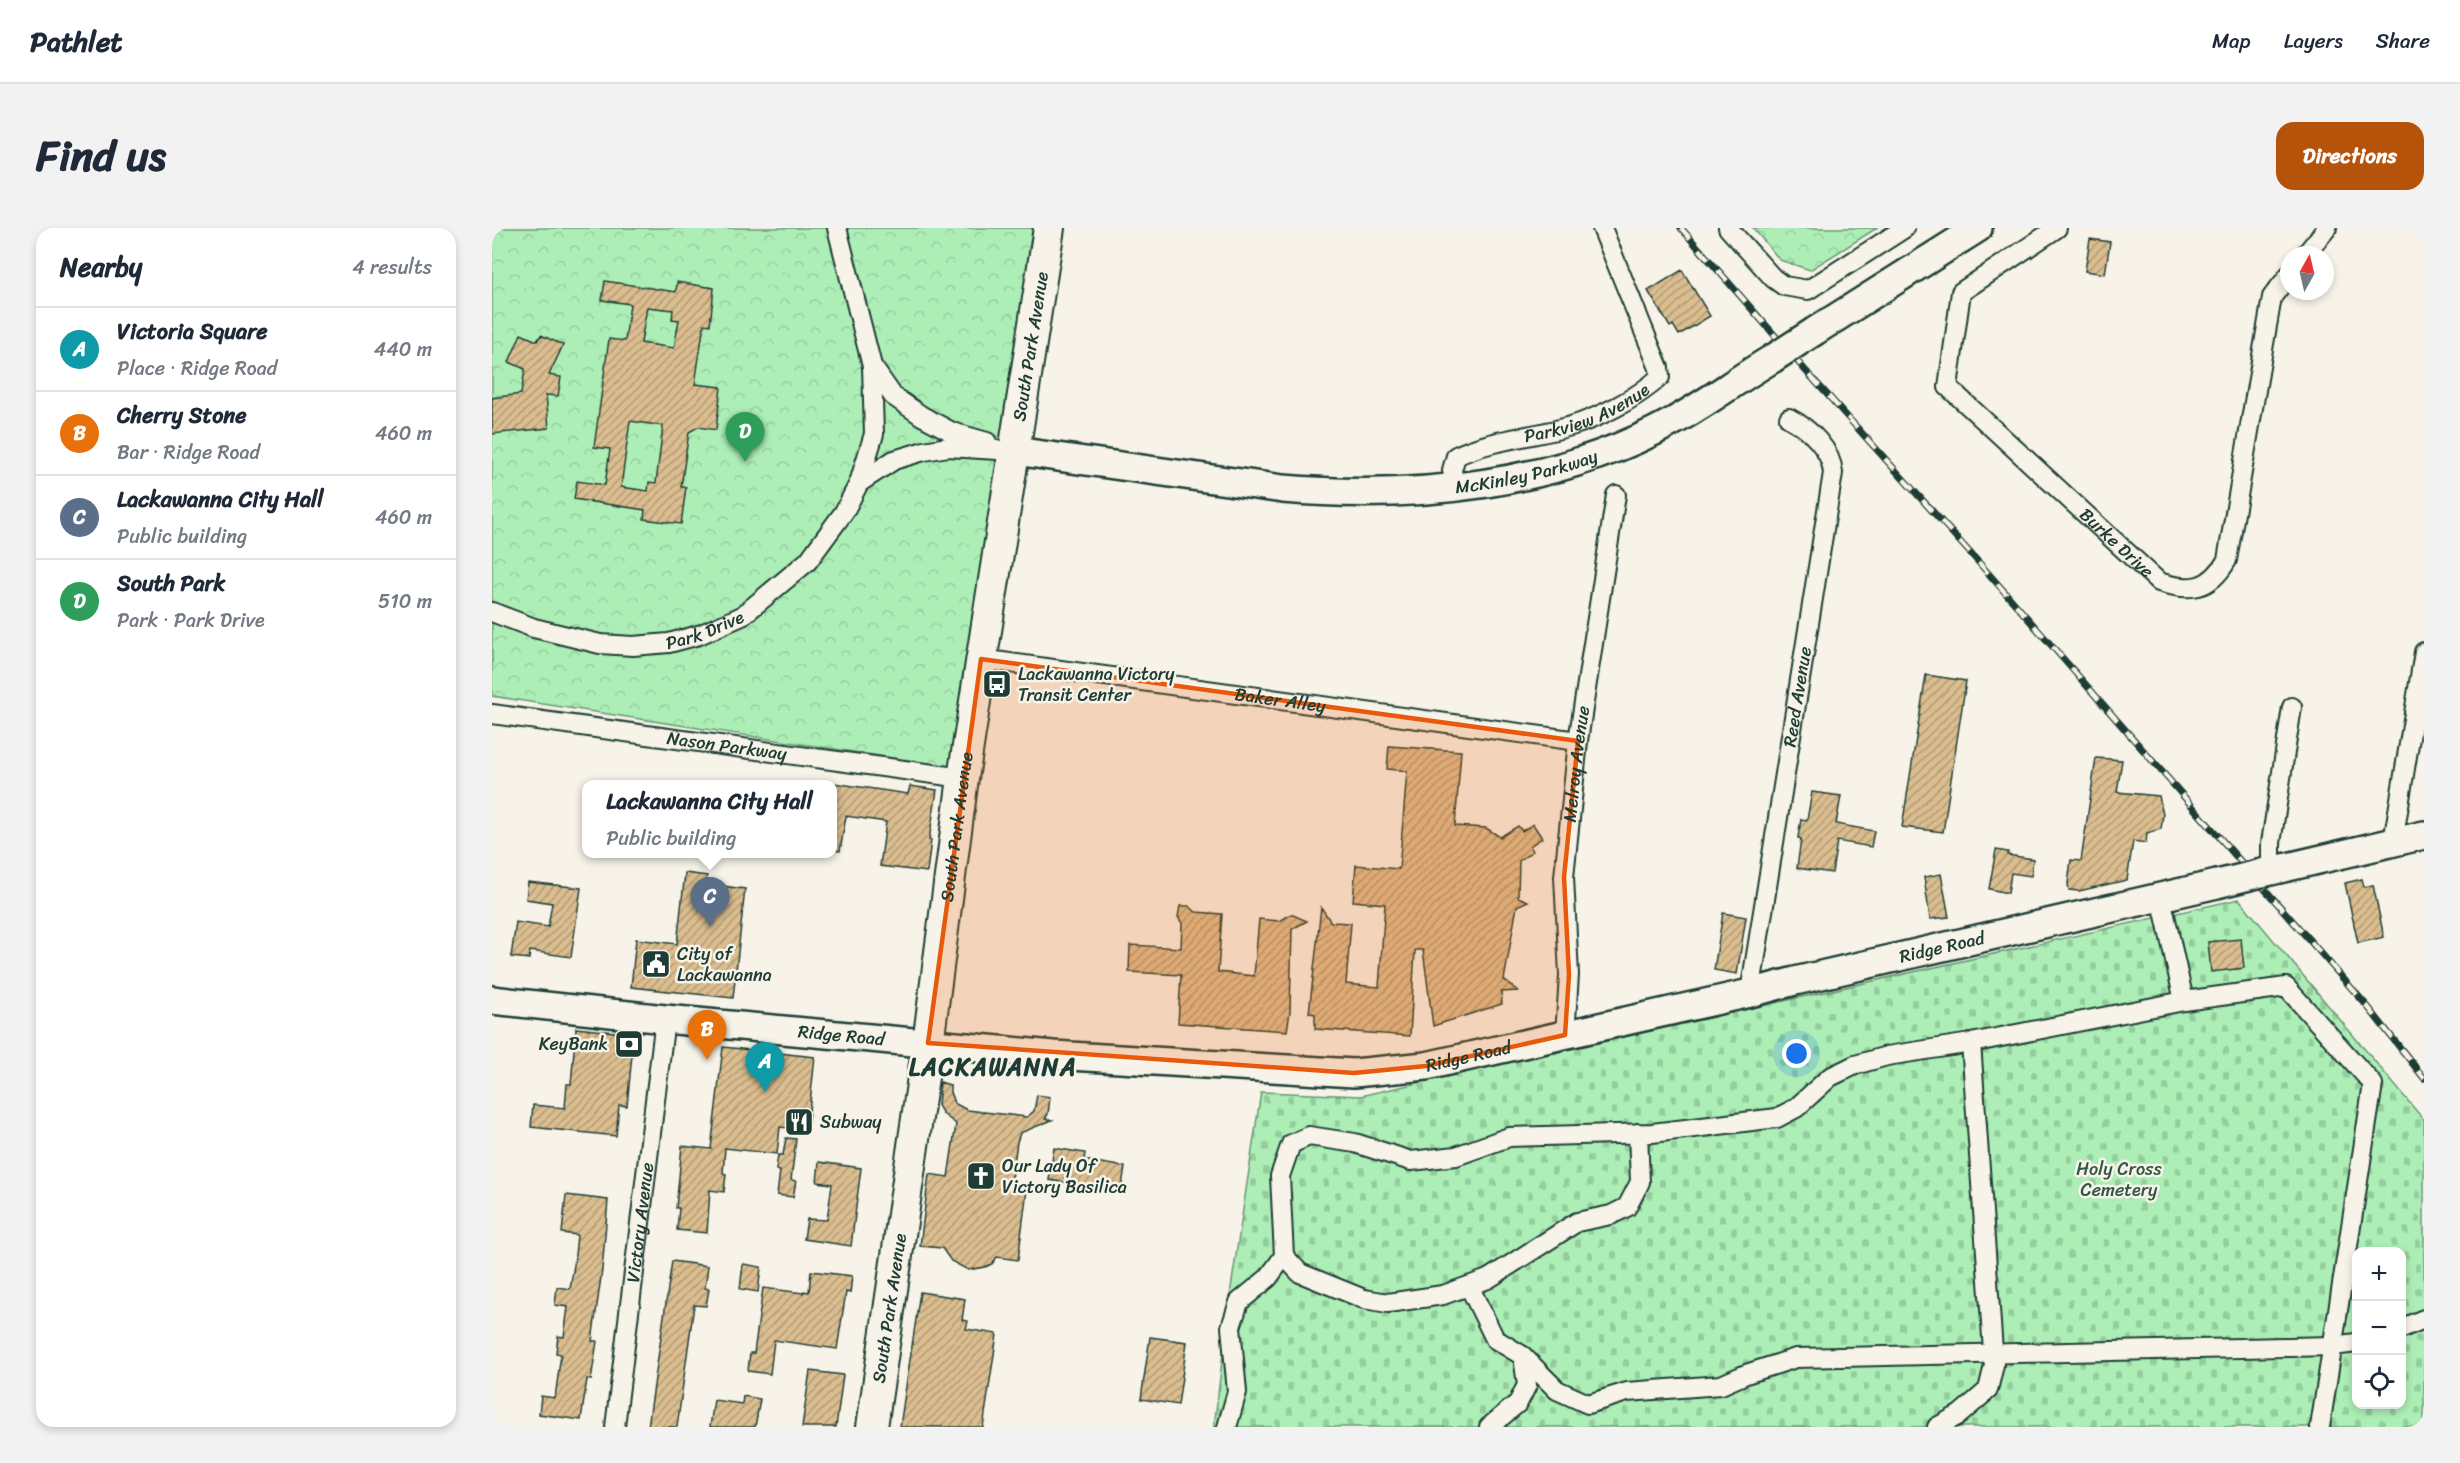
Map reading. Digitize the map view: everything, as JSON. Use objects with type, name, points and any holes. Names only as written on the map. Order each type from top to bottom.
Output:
[{"type":"main road","name":"South Park Avenue","points":[[872,1427],[928,1043],[963,778],[1049,228]]},
{"type":"main road","name":"McKinley Parkway","points":[[1015,451],[1282,489],[1318,492],[1401,493],[1455,488],[1538,472],[1621,446],[1673,422],[1978,228]]},
{"type":"main road","name":"Ridge Road","points":[[492,1000],[665,1019],[1053,1055],[1354,1073],[1426,1066],[1750,993],[2424,835]]},
{"type":"street","name":"Park Drive","points":[[492,612],[534,628],[600,644],[633,646],[669,643],[699,635],[742,615],[808,561],[844,512],[859,483],[874,434],[872,366],[837,228]]},
{"type":"street","name":"Parkview Avenue","points":[[1455,488],[1452,470],[1456,456],[1474,447],[1573,425],[1610,409],[1648,388],[1660,377],[1659,368],[1602,228]]},
{"type":"street","points":[[1728,228],[1773,278],[1784,286],[1808,290],[1905,228]]},
{"type":"street","name":"Burke Drive","points":[[2057,228],[1961,292],[1948,387],[2159,582],[2181,589],[2203,585],[2220,573],[2227,560],[2272,297],[2280,287]]},
{"type":"street","points":[[2312,246],[2327,228]]},
{"type":"street","name":"Park Drive","points":[[872,366],[893,396],[922,416],[952,432],[1015,451]]},
{"type":"street","name":"Reed Avenue","points":[[1750,993],[1833,473],[1832,460],[1815,438],[1803,426],[1789,418]]},
{"type":"street","name":"Park Drive","points":[[859,483],[894,460],[924,451],[948,447],[1015,451]]},
{"type":"street","name":"Melroy Avenue","points":[[1565,1035],[1569,975],[1563,877],[1578,741],[1616,495]]},
{"type":"street","points":[[2393,843],[2424,652]]},
{"type":"street","name":"Baker Alley","points":[[981,659],[1578,741]]},
{"type":"street","points":[[2266,872],[2292,707]]},
{"type":"street","name":"Nason Parkway","points":[[492,714],[963,778]]},
{"type":"street","points":[[2161,897],[2184,1001]]},
{"type":"street","points":[[1227,1427],[1237,1392],[1231,1327],[1239,1302],[1268,1278],[1284,1256],[1280,1176],[1291,1144],[1309,1136],[1355,1143],[1411,1161],[1456,1156],[1509,1137],[1638,1133],[1777,1118],[1796,1108],[1830,1077],[1855,1065],[1887,1056],[1971,1043],[2184,1001],[2286,987],[2373,1084],[2320,1427]]},
{"type":"street","name":"Victory Avenue","points":[[615,1427],[665,1019]]},
{"type":"street","points":[[1937,1427],[1959,1415],[1988,1390],[1994,1365],[1971,1043]]},
{"type":"street","points":[[1284,1256],[1300,1273],[1364,1299],[1388,1303],[1443,1295],[1469,1286],[1488,1279],[1577,1222],[1611,1215],[1627,1207],[1640,1182],[1638,1133]]},
{"type":"street","points":[[1469,1286],[1495,1339],[1523,1356],[1557,1390],[1588,1404],[1627,1392],[1721,1385],[1746,1374],[1796,1358],[2333,1346],[2352,1344]]},
{"type":"street","points":[[2406,1326],[2424,1319]]},
{"type":"street","points":[[1489,1427],[1518,1403],[1527,1385],[1523,1356]]},
{"type":"highlighted area","points":[[981,659],[1578,741],[1564,877],[1569,975],[1565,1035],[1426,1066],[1354,1073],[928,1043]]},
{"type":"green space","points":[[492,228],[1033,228],[951,767],[492,696]]},
{"type":"green space","points":[[1753,228],[1877,228],[1810,270],[1780,260]]},
{"type":"green space","name":"Holy Cross Cemetery","points":[[2239,899],[2424,1120],[2424,1427],[1214,1427],[1231,1288],[1261,1092],[1360,1096]]},
{"type":"building","points":[[2090,239],[2110,242],[2105,274],[2085,271]]},
{"type":"building","points":[[1682,270],[1710,316],[1679,335],[1673,325],[1670,327],[1648,291]]},
{"type":"building","points":[[605,281],[676,292],[677,282],[714,288],[710,325],[704,324],[695,384],[721,387],[716,430],[698,427],[689,432],[681,487],[686,487],[681,524],[644,519],[645,510],[574,499],[577,481],[605,485],[610,449],[594,447],[609,339],[625,341],[630,304],[602,300]],"holes":[[[647,307],[673,310],[672,319],[679,320],[674,348],[641,343]],[[630,421],[663,426],[656,483],[649,482],[648,491],[621,487]]]},
{"type":"building","points":[[521,334],[537,341],[541,335],[563,345],[549,375],[561,377],[558,396],[546,395],[549,428],[492,434],[492,398],[521,394],[525,369],[509,362]]},
{"type":"building","points":[[1926,675],[1966,681],[1943,832],[1902,827]]},
{"type":"building","points":[[1389,746],[1461,751],[1455,826],[1486,828],[1500,837],[1518,826],[1522,831],[1533,824],[1542,838],[1530,846],[1533,851],[1519,861],[1518,897],[1528,901],[1517,906],[1504,980],[1518,991],[1501,992],[1502,1004],[1433,1026],[1423,950],[1415,950],[1410,1036],[1315,1029],[1315,1014],[1309,1013],[1321,907],[1331,922],[1351,923],[1346,984],[1379,987],[1385,904],[1353,901],[1356,865],[1399,869],[1407,771],[1387,769]]},
{"type":"building","points":[[2096,758],[2122,760],[2117,792],[2159,796],[2163,815],[2161,829],[2147,833],[2146,843],[2133,841],[2127,880],[2079,891],[2069,890],[2071,860],[2081,861]]},
{"type":"building","points":[[837,784],[908,794],[910,786],[937,790],[929,840],[931,840],[927,872],[880,866],[886,822],[846,816],[840,851],[837,851]]},
{"type":"building","points":[[1812,792],[1841,796],[1836,824],[1874,831],[1871,847],[1837,841],[1832,873],[1797,868],[1801,819],[1807,820]]},
{"type":"building","points":[[1996,850],[2008,852],[2007,855],[2033,859],[2031,876],[2011,873],[2008,893],[1989,889]]},
{"type":"building","points":[[685,873],[707,876],[706,884],[745,889],[733,998],[631,987],[636,939],[677,944]]},
{"type":"building","points":[[1941,874],[1949,917],[1930,919],[1924,877]]},
{"type":"building","points":[[2362,879],[2364,887],[2373,885],[2384,937],[2358,943],[2345,883]]},
{"type":"building","points":[[528,882],[581,888],[571,957],[530,951],[529,959],[511,957],[516,922],[548,927],[552,903],[526,899]]},
{"type":"building","points":[[1180,906],[1189,906],[1196,912],[1222,914],[1218,972],[1254,976],[1259,919],[1280,921],[1291,914],[1307,921],[1292,929],[1290,1012],[1287,1031],[1178,1023],[1181,975],[1129,972],[1130,945],[1181,948],[1182,923],[1178,917]]},
{"type":"building","points":[[1723,913],[1746,917],[1737,974],[1714,970]]},
{"type":"building","points":[[2241,939],[2244,968],[2211,972],[2208,942]]},
{"type":"building","points":[[576,1028],[634,1034],[627,1106],[619,1105],[616,1136],[531,1127],[533,1105],[565,1108],[567,1084],[571,1084]]},
{"type":"building","points":[[723,1047],[815,1057],[807,1130],[780,1127],[777,1154],[725,1148],[724,1192],[710,1190],[707,1233],[677,1230],[679,1208],[676,1208],[682,1146],[711,1149]]},
{"type":"building","name":"Our Lady Of Victory Basilica","points":[[940,1082],[950,1085],[954,1103],[967,1110],[1027,1117],[1034,1111],[1037,1095],[1050,1097],[1048,1114],[1045,1119],[1052,1120],[1020,1133],[1017,1142],[1011,1186],[1027,1189],[1018,1260],[997,1257],[992,1264],[968,1270],[951,1261],[942,1248],[920,1246],[929,1174],[948,1177],[956,1124],[943,1114],[938,1105]]},
{"type":"building","points":[[786,1138],[796,1139],[791,1180],[796,1181],[793,1197],[777,1195],[780,1171],[776,1170],[778,1155],[783,1155]]},
{"type":"building","points":[[1054,1148],[1085,1153],[1084,1160],[1125,1167],[1121,1191],[1049,1180]]},
{"type":"building","points":[[819,1162],[861,1168],[851,1246],[804,1239],[807,1219],[827,1220],[832,1184],[817,1182]]},
{"type":"building","points":[[566,1195],[608,1200],[602,1270],[592,1341],[597,1341],[591,1380],[587,1379],[581,1420],[539,1414],[541,1396],[555,1398],[561,1354],[556,1353],[558,1336],[564,1337],[568,1307],[555,1305],[557,1287],[570,1289],[574,1265],[577,1235],[562,1233]]},
{"type":"building","points":[[672,1261],[708,1266],[705,1288],[709,1289],[706,1306],[694,1305],[677,1427],[648,1427]]},
{"type":"building","points":[[743,1264],[761,1267],[758,1292],[740,1289]]},
{"type":"building","points":[[811,1271],[852,1276],[850,1293],[846,1292],[837,1349],[774,1340],[770,1374],[748,1371],[750,1353],[754,1353],[763,1288],[809,1292]]},
{"type":"building","points":[[920,1292],[965,1299],[962,1320],[968,1321],[966,1329],[997,1334],[983,1427],[900,1427]]},
{"type":"building","points":[[1150,1337],[1187,1342],[1178,1405],[1141,1399]]},
{"type":"building","points":[[810,1371],[843,1375],[836,1427],[802,1427]]},
{"type":"building","points":[[743,1396],[760,1399],[755,1427],[710,1427],[714,1400],[742,1404]]},
{"type":"railway","points":[[1681,228],[1981,565],[2368,1007],[2424,1078]]},
{"type":"place","name":"South Park","points":[[745,462]]},
{"type":"place","name":"Lackawanna Victory Transit Center","points":[[997,684]]},
{"type":"place","name":"Lackawanna City Hall","points":[[710,927]]},
{"type":"place","name":"City of Lackawanna","points":[[656,964]]},
{"type":"place","name":"KeyBank","points":[[629,1044]]},
{"type":"place","name":"Cherry Stone","points":[[707,1060]]},
{"type":"place","name":"Victoria Square","points":[[765,1092]]},
{"type":"place","name":"Subway","points":[[799,1122]]},
{"type":"place","name":"Our Lady Of Victory Basilica","points":[[981,1176]]},
{"type":"district","name":"LACKAWANNA","points":[[993,1067]]}]
